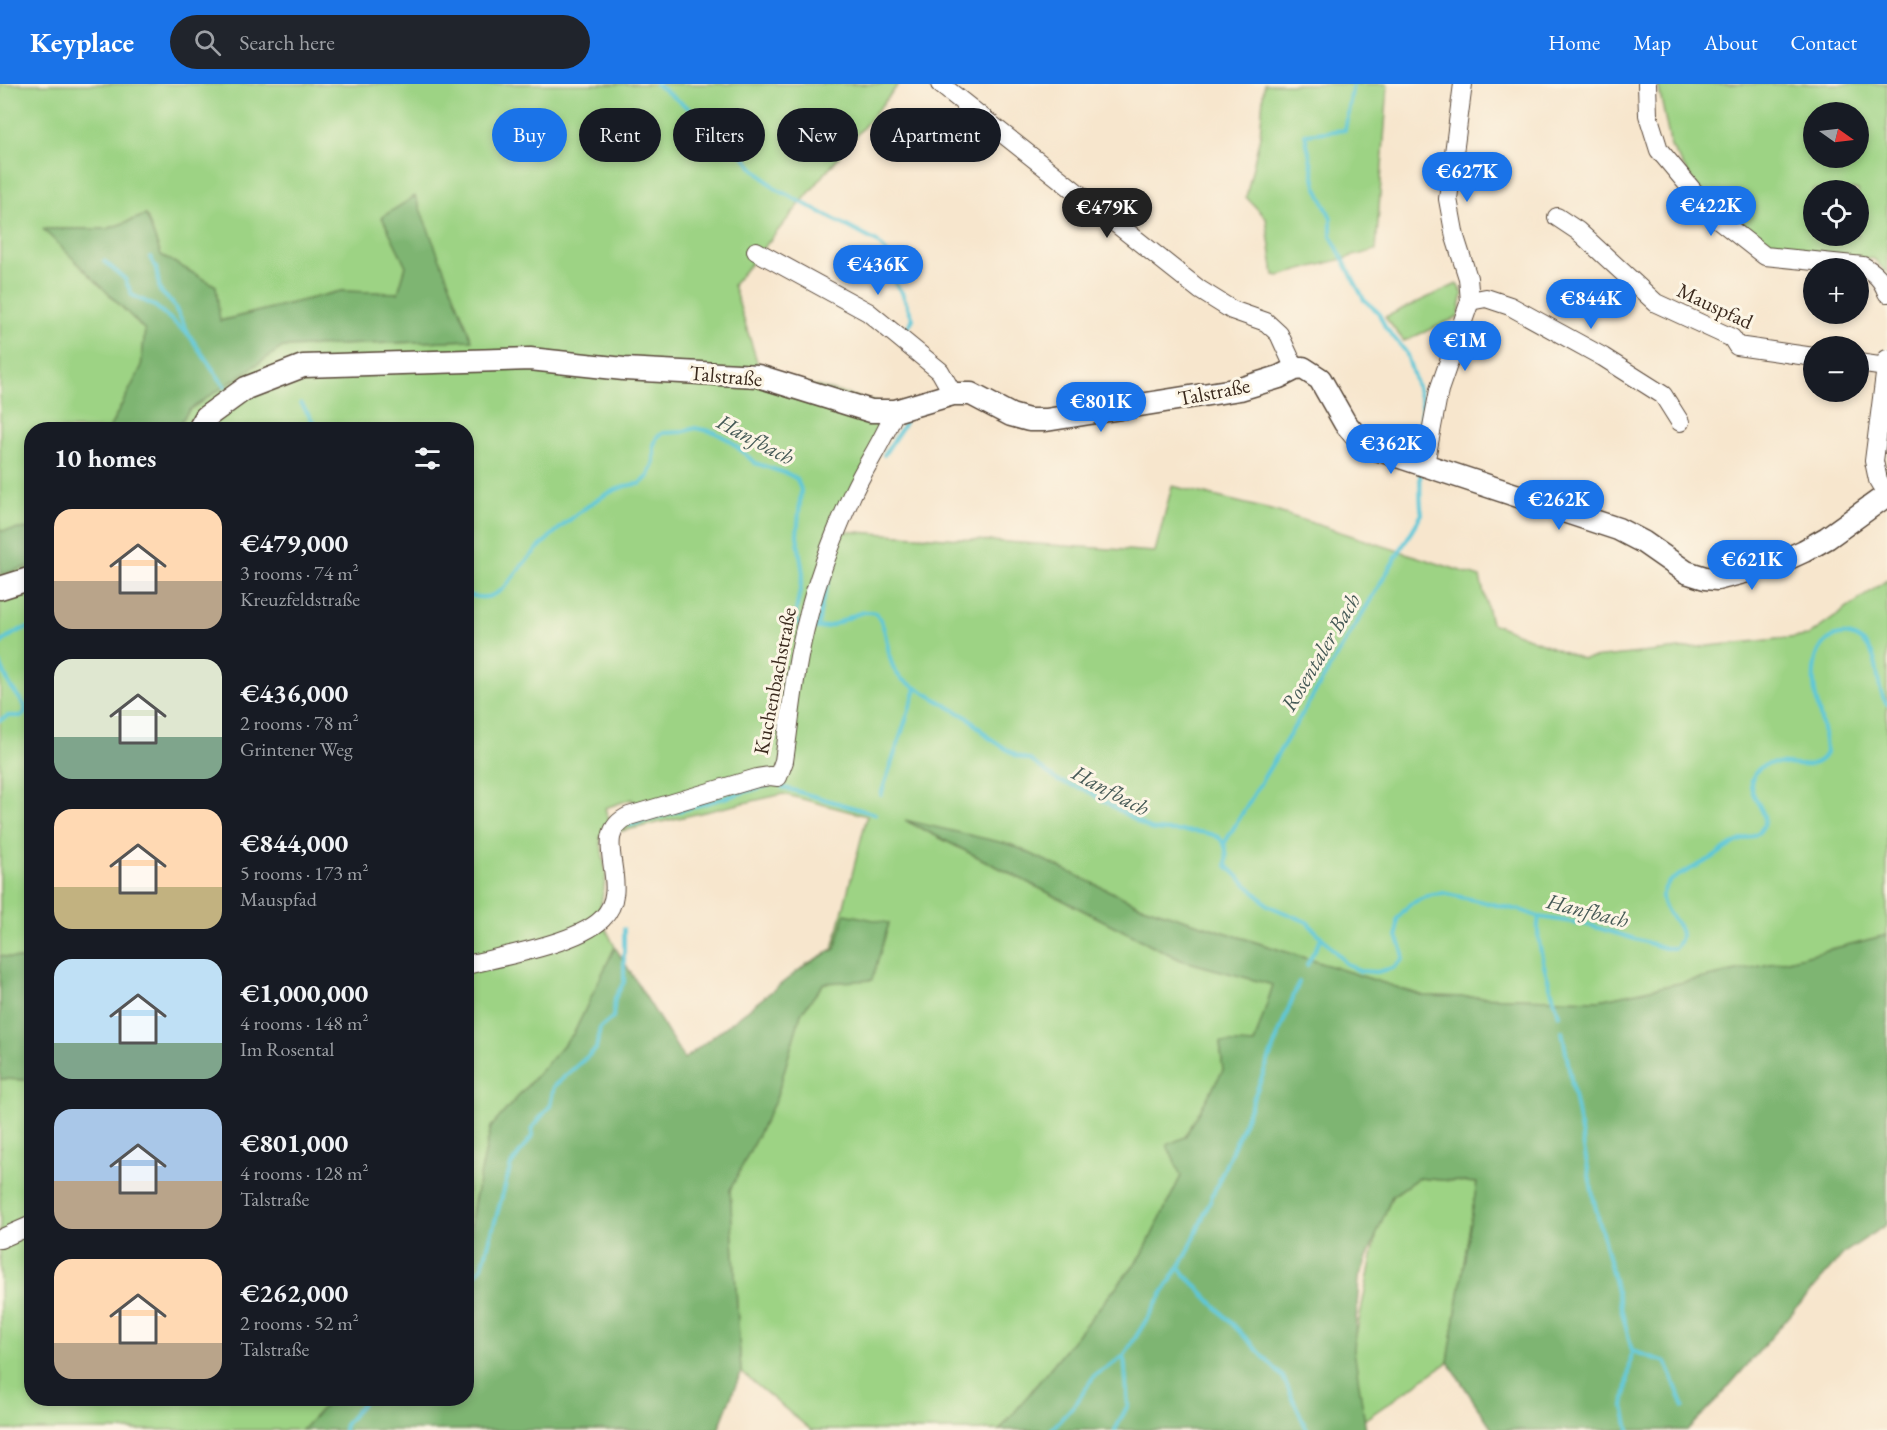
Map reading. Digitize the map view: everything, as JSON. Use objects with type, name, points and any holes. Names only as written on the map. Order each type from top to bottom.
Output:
[{"type":"main road","name":"Talstraße","points":[[203,422],[206,417],[246,388],[303,366],[530,359],[624,369],[758,376],[872,411],[895,411],[953,394],[971,394],[1011,415],[1029,420],[1046,420],[1240,389],[1280,377],[1296,369]]},
{"type":"main road","points":[[1296,369],[1303,368],[1320,379],[1345,423],[1364,445],[1618,529],[1643,542],[1686,572],[1705,578],[1717,579],[1778,563],[1804,551],[1887,495]]},
{"type":"main road","points":[[0,588],[24,580]]},
{"type":"street","points":[[940,84],[1200,290],[1232,310],[1266,322],[1279,334],[1296,369]]},
{"type":"street","points":[[1425,464],[1439,390],[1470,300],[1468,278],[1455,237],[1448,200],[1462,84]]},
{"type":"street","points":[[1647,84],[1648,115],[1659,150],[1714,216],[1765,256],[1863,266],[1876,273],[1887,293]]},
{"type":"street","name":"Mauspfad","points":[[1557,217],[1578,231],[1656,303],[1732,338],[1737,346],[1803,355]]},
{"type":"street","points":[[756,251],[868,312],[940,371],[953,394]]},
{"type":"street","points":[[1470,300],[1486,298],[1510,306],[1603,357],[1662,395],[1680,422]]},
{"type":"street","points":[[1887,359],[1874,461],[1878,480],[1887,495]]},
{"type":"street","points":[[1869,365],[1886,367]]},
{"type":"street","name":"Kuchenbachstraße","points":[[474,963],[521,952],[575,935],[588,930],[603,918],[612,903],[616,883],[609,841],[612,829],[619,821],[757,778],[778,777],[784,761],[802,640],[808,615],[829,552],[852,495],[886,434],[895,411]]},
{"type":"street","points":[[0,1239],[24,1228]]},
{"type":"green space","points":[[0,84],[899,84],[879,108],[870,108],[870,119],[858,134],[858,108],[777,108],[777,162],[835,162],[733,285],[760,371],[890,406],[841,531],[1155,552],[1172,486],[1275,511],[1480,577],[1491,623],[1582,659],[1808,636],[1887,580],[1887,935],[1780,962],[1599,1000],[1424,996],[1139,905],[1012,845],[908,822],[1181,960],[1273,985],[1254,1044],[1220,1043],[1223,1070],[1185,1137],[1181,1176],[1142,1255],[1000,1430],[811,1430],[741,1372],[730,1190],[776,1099],[801,1013],[824,983],[872,979],[889,923],[807,964],[833,949],[867,816],[783,794],[600,836],[606,876],[599,915],[615,947],[574,1033],[491,1127],[474,1203],[474,422],[181,422],[189,410],[283,347],[471,340],[415,197],[382,217],[406,266],[398,293],[341,291],[219,321],[216,286],[161,255],[146,215],[107,229],[44,229],[145,330],[141,368],[113,422],[24,422],[24,529],[0,531]],"holes":[[[632,799],[635,810],[608,818],[605,808]]]},
{"type":"green space","points":[[1264,84],[1388,84],[1376,250],[1279,276],[1274,275],[1266,218],[1246,197],[1260,136]]},
{"type":"green space","points":[[1658,84],[1887,84],[1887,273],[1874,259],[1768,248],[1699,189],[1671,147]]},
{"type":"green space","points":[[415,196],[472,340],[283,347],[189,410],[181,422],[113,422],[141,368],[145,330],[43,229],[107,229],[146,215],[161,255],[216,286],[220,321],[341,291],[398,293],[406,266],[382,217]]},
{"type":"green space","points":[[1457,284],[1463,294],[1458,317],[1404,341],[1385,317]]},
{"type":"green space","points":[[24,529],[24,568],[0,574],[0,531]]},
{"type":"green space","points":[[24,568],[24,960],[0,956],[0,574]]},
{"type":"green space","points":[[905,820],[1012,845],[1139,905],[1424,996],[1599,1000],[1780,962],[1887,935],[1887,1224],[1844,1253],[1716,1401],[1687,1430],[1493,1430],[1448,1362],[1477,1183],[1418,1178],[1392,1196],[1359,1278],[1354,1350],[1366,1430],[1000,1430],[1142,1255],[1181,1176],[1167,1145],[1185,1137],[1223,1070],[1220,1042],[1254,1044],[1273,985],[1181,960]]},
{"type":"green space","points":[[845,914],[889,923],[872,980],[824,983],[801,1013],[776,1099],[730,1190],[741,1372],[718,1430],[302,1430],[324,1406],[474,1406],[474,1203],[491,1127],[574,1033],[615,947],[684,1059],[807,964],[835,949]]},
{"type":"green space","points":[[0,956],[24,960],[24,1080],[0,1079]]},
{"type":"green space","points":[[0,1079],[24,1080],[24,1406],[324,1406],[302,1430],[0,1430]]},
{"type":"green space","points":[[1418,1178],[1477,1183],[1448,1362],[1364,1420],[1353,1350],[1378,1227],[1393,1196]]},
{"type":"waterway","points":[[656,84],[733,141],[752,167],[776,189],[877,242],[894,260],[895,283],[913,319],[906,330]]},
{"type":"waterway","name":"Rosentaler Bach","points":[[1353,84],[1345,130],[1305,134],[1316,186],[1331,218],[1331,236],[1364,300],[1378,312],[1385,327],[1406,352],[1422,403],[1420,446]]},
{"type":"waterway","points":[[150,257],[156,268],[160,291],[173,304],[188,332]]},
{"type":"waterway","points":[[104,261],[125,279],[132,295],[155,306],[189,335],[225,387]]},
{"type":"waterway","points":[[301,403],[313,422]]},
{"type":"waterway","points":[[884,455],[905,423]]},
{"type":"waterway","name":"Hanfbach","points":[[474,596],[483,597],[498,593],[535,551],[562,526],[594,502],[610,492],[640,484],[649,476],[654,461],[654,445],[657,437],[663,433],[682,432],[695,428],[714,432],[729,440],[755,463],[797,479],[801,490],[797,535],[803,574],[796,611],[797,623],[801,624]]},
{"type":"waterway","name":"Rosentaler Bach","points":[[1224,844],[1422,514],[1420,471]]},
{"type":"waterway","points":[[818,628],[821,607],[836,555]]},
{"type":"waterway","name":"Hanfbach","points":[[812,627],[820,628],[859,614],[875,613],[884,629],[893,666],[903,680],[970,719],[988,737],[1017,756],[1030,760],[1058,781],[1084,789],[1150,829],[1200,832],[1218,837],[1225,848],[1226,865],[1269,906],[1307,922],[1346,963],[1360,971],[1377,972],[1393,968],[1403,959],[1397,936],[1397,919],[1410,904],[1432,894],[1443,893],[1523,911],[1539,917],[1585,924],[1665,948],[1675,948],[1680,941],[1681,934],[1663,903],[1662,896],[1667,884],[1760,831],[1764,823],[1764,816],[1751,786],[1759,769],[1774,763],[1812,764],[1826,753],[1814,686],[1815,663],[1822,646],[1835,636],[1842,635],[1858,639],[1866,645],[1874,659],[1880,690],[1887,704]]},
{"type":"waterway","name":"Hanfbach","points":[[0,644],[24,629]]},
{"type":"waterway","name":"Hanfbach","points":[[0,663],[9,684],[24,705]]},
{"type":"waterway","points":[[881,795],[916,689]]},
{"type":"waterway","name":"Hanfbach","points":[[0,720],[8,716],[22,716],[24,713]]},
{"type":"waterway","points":[[630,825],[769,785]]},
{"type":"waterway","points":[[782,787],[875,814]]},
{"type":"waterway","points":[[1539,917],[1541,952],[1559,1015]]},
{"type":"waterway","points":[[474,1276],[482,1267],[511,1165],[533,1135],[532,1128],[550,1106],[554,1086],[596,1049],[600,1028],[613,1017],[615,998],[624,982],[624,929]]},
{"type":"waterway","points":[[1307,965],[1321,938]]},
{"type":"waterway","points":[[1115,1430],[1128,1405],[1124,1356],[1187,1254],[1244,1123],[1299,982]]},
{"type":"waterway","points":[[1562,1031],[1594,1201],[1632,1351],[1624,1406],[1629,1430]]},
{"type":"waterway","points":[[1179,1268],[1283,1377],[1307,1430]]},
{"type":"waterway","points":[[1632,1351],[1666,1362],[1684,1407]]},
{"type":"waterway","points":[[1051,1430],[1077,1402],[1094,1376],[1123,1357]]},
{"type":"waterway","points":[[344,1430],[345,1425],[360,1406]]}]
